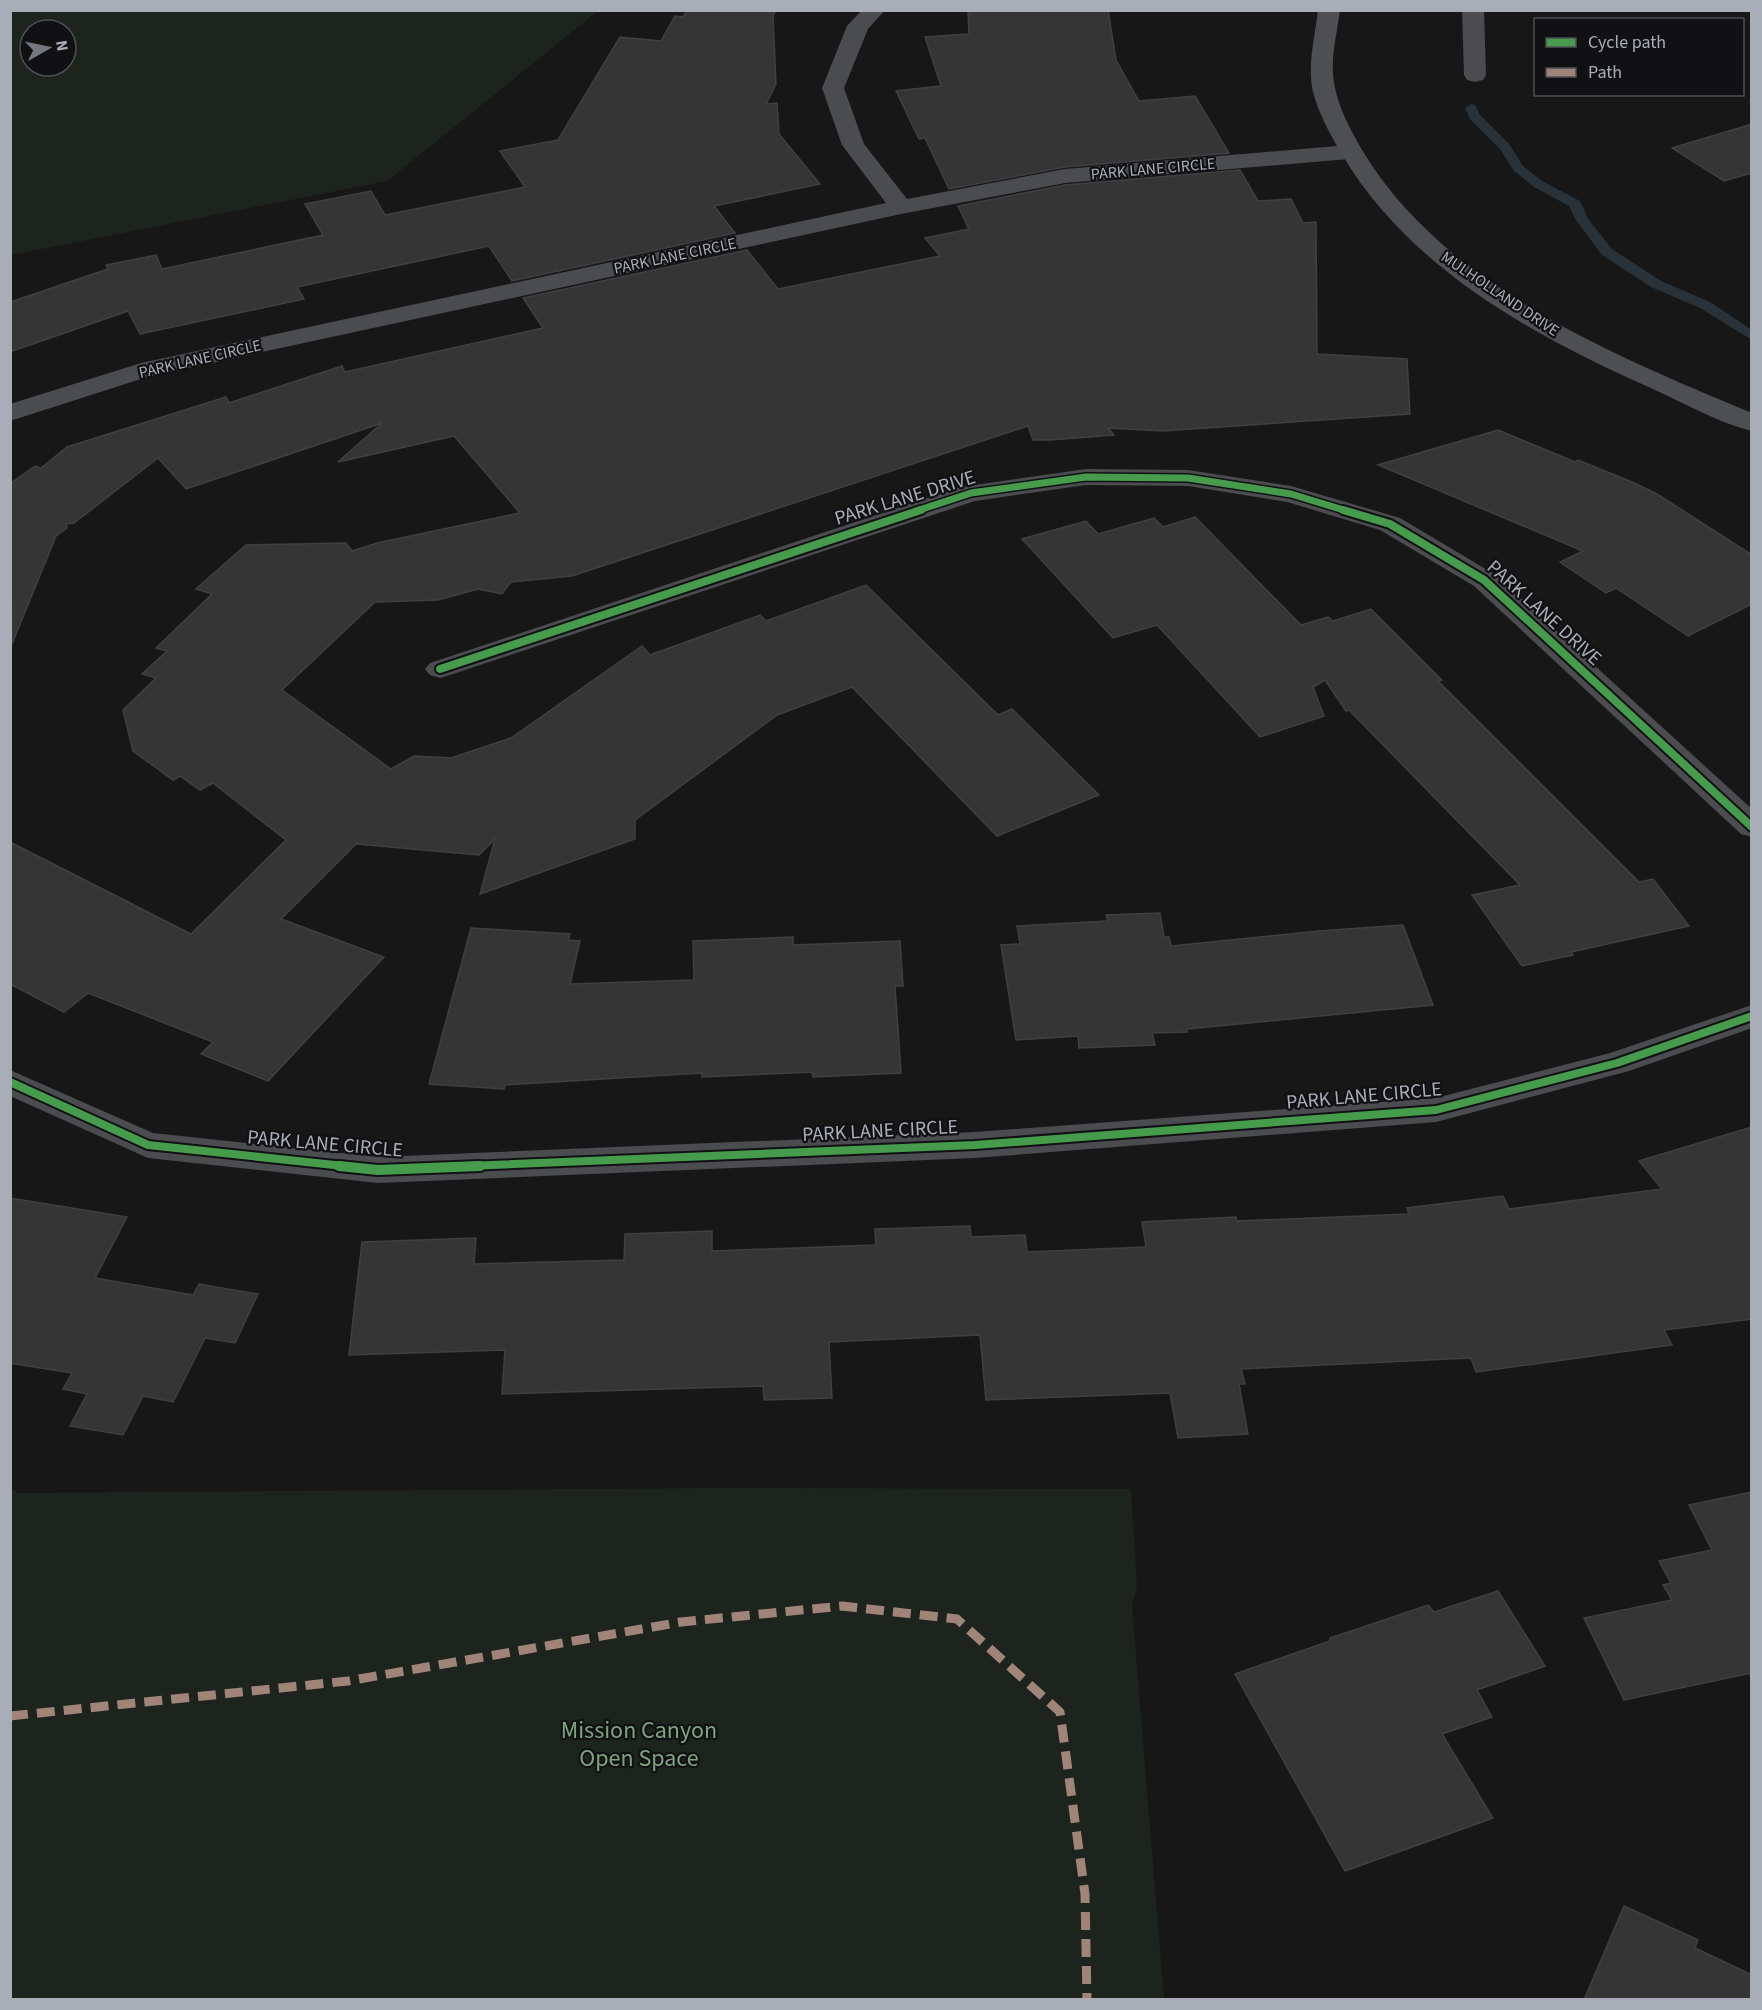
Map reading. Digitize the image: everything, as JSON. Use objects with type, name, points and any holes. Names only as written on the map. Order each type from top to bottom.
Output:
[{"type":"main road","name":"MULHOLLAND DRIVE","points":[[1329,10],[1322,77],[1331,112],[1349,152],[1376,192],[1424,242],[1490,291],[1569,340],[1667,388],[1752,423]]},
{"type":"street","points":[[875,10],[858,26],[833,88],[853,146],[901,207]]},
{"type":"street","points":[[1473,10],[1475,75]]},
{"type":"street","name":"PARK LANE CIRCLE","points":[[10,413],[141,371],[901,207],[1065,176],[1349,152]]},
{"type":"street","name":"PARK LANE DRIVE","points":[[440,669],[971,494],[1086,477],[1188,478],[1291,494],[1390,524],[1484,580],[1752,827]]},
{"type":"street","name":"PARK LANE CIRCLE","points":[[10,1082],[148,1145],[378,1170],[975,1144],[1436,1110],[1617,1063],[1752,1016]]},
{"type":"green space","points":[[10,11],[598,11],[387,181],[11,255]]},
{"type":"green space","name":"Mission Canyon Open Space","points":[[11,1488],[18,1493],[721,1488],[1131,1489],[1137,1587],[1132,1606],[1164,1999],[11,1999]]},
{"type":"building","points":[[687,10],[776,10],[773,16],[776,84],[766,104],[777,103],[779,134],[820,184],[714,206],[735,233],[512,281],[489,246],[297,287],[304,299],[140,334],[128,311],[10,352],[10,302],[108,269],[106,265],[156,255],[162,269],[323,235],[305,204],[371,191],[385,215],[525,187],[500,151],[558,140],[620,37],[661,41],[675,16],[683,17]]},
{"type":"building","points":[[968,10],[1108,10],[1116,60],[1139,101],[1195,96],[1229,153],[1065,167],[949,189],[925,138],[919,139],[896,91],[941,86],[925,37],[969,34]]},
{"type":"building","points":[[1752,124],[1752,173],[1724,181],[1672,148]]},
{"type":"building","points":[[1240,170],[1258,201],[1291,199],[1303,223],[1316,222],[1317,354],[1407,359],[1410,414],[1162,431],[1108,428],[1114,435],[1050,440],[1033,440],[1028,426],[572,576],[511,582],[502,594],[478,589],[438,600],[375,602],[282,690],[391,769],[414,756],[451,758],[511,738],[642,646],[650,655],[760,615],[766,621],[866,585],[998,715],[1012,709],[1099,795],[997,836],[852,687],[777,715],[635,820],[635,839],[480,894],[495,839],[479,855],[356,844],[281,919],[384,957],[268,1081],[201,1054],[213,1042],[88,993],[64,1012],[10,984],[10,842],[191,934],[286,840],[213,783],[200,790],[180,776],[173,780],[133,751],[123,710],[156,678],[142,674],[167,651],[156,648],[212,594],[196,589],[246,545],[346,543],[352,551],[377,543],[520,513],[454,436],[338,462],[382,423],[186,489],[158,458],[74,523],[66,524],[67,528],[56,536],[12,644],[10,484],[35,466],[41,468],[67,447],[226,397],[229,403],[342,366],[345,372],[543,328],[523,298],[747,250],[778,289],[940,256],[925,238],[969,229],[958,206],[1065,185]]},
{"type":"building","points":[[1498,430],[1575,462],[1578,460],[1657,494],[1752,555],[1752,604],[1688,636],[1616,588],[1606,593],[1560,562],[1583,551],[1378,465]]},
{"type":"building","points":[[1195,517],[1301,625],[1328,617],[1333,621],[1371,609],[1442,680],[1438,681],[1639,882],[1653,879],[1689,926],[1571,952],[1573,955],[1522,966],[1472,895],[1520,885],[1349,710],[1346,711],[1325,680],[1313,687],[1324,716],[1260,737],[1157,625],[1113,638],[1022,539],[1086,521],[1098,534],[1154,518],[1163,527]]},
{"type":"building","points":[[1160,913],[1164,937],[1169,937],[1171,946],[1403,925],[1433,1005],[1187,1029],[1187,1032],[1152,1033],[1155,1045],[1079,1048],[1078,1036],[1016,1040],[1001,945],[1020,944],[1017,926],[1108,921],[1106,915]]},
{"type":"building","points":[[471,928],[570,934],[568,940],[580,941],[570,984],[694,980],[693,941],[793,937],[793,945],[900,941],[903,986],[895,986],[901,1073],[813,1077],[812,1072],[702,1077],[702,1073],[505,1085],[504,1089],[429,1084]]},
{"type":"building","points":[[1752,1127],[1752,1319],[1664,1330],[1672,1345],[1476,1372],[1471,1358],[1241,1369],[1245,1384],[1239,1384],[1248,1434],[1178,1438],[1170,1393],[986,1400],[980,1335],[829,1342],[832,1398],[764,1400],[763,1386],[502,1394],[505,1350],[349,1355],[362,1242],[476,1238],[474,1264],[624,1260],[625,1234],[712,1231],[712,1251],[876,1245],[875,1229],[970,1226],[971,1237],[1025,1235],[1027,1252],[1146,1247],[1142,1222],[1236,1217],[1237,1221],[1409,1214],[1407,1208],[1503,1196],[1509,1209],[1662,1189],[1639,1161]]},
{"type":"building","points":[[10,1198],[127,1217],[95,1278],[193,1295],[199,1284],[258,1294],[235,1343],[205,1338],[173,1402],[143,1396],[123,1435],[70,1426],[87,1394],[63,1389],[72,1373],[10,1363]]},
{"type":"building","points":[[1752,1492],[1752,1673],[1624,1700],[1584,1618],[1672,1600],[1663,1585],[1671,1583],[1659,1561],[1712,1550],[1689,1505]]},
{"type":"building","points":[[1498,1591],[1545,1666],[1477,1690],[1492,1717],[1442,1734],[1493,1818],[1345,1871],[1235,1674],[1330,1641],[1330,1638],[1428,1605],[1434,1612]]},
{"type":"building","points":[[1624,1906],[1698,1940],[1695,1948],[1752,1975],[1752,2000],[1584,2000]]},
{"type":"waterway","points":[[1471,108],[1474,116],[1505,147],[1518,168],[1538,184],[1575,204],[1582,220],[1607,252],[1656,284],[1705,305],[1752,336]]},
{"type":"marked path","points":[[10,1716],[348,1681],[681,1622],[842,1606],[957,1619],[1060,1712],[1085,1894],[1087,2000]]},
{"type":"cycle path","points":[[440,669],[971,493],[1086,477],[1188,478],[1291,494],[1390,524],[1484,580],[1752,827]]},
{"type":"cycle path","points":[[10,1082],[148,1145],[378,1170],[975,1145],[1436,1110],[1617,1063],[1752,1016]]}]
